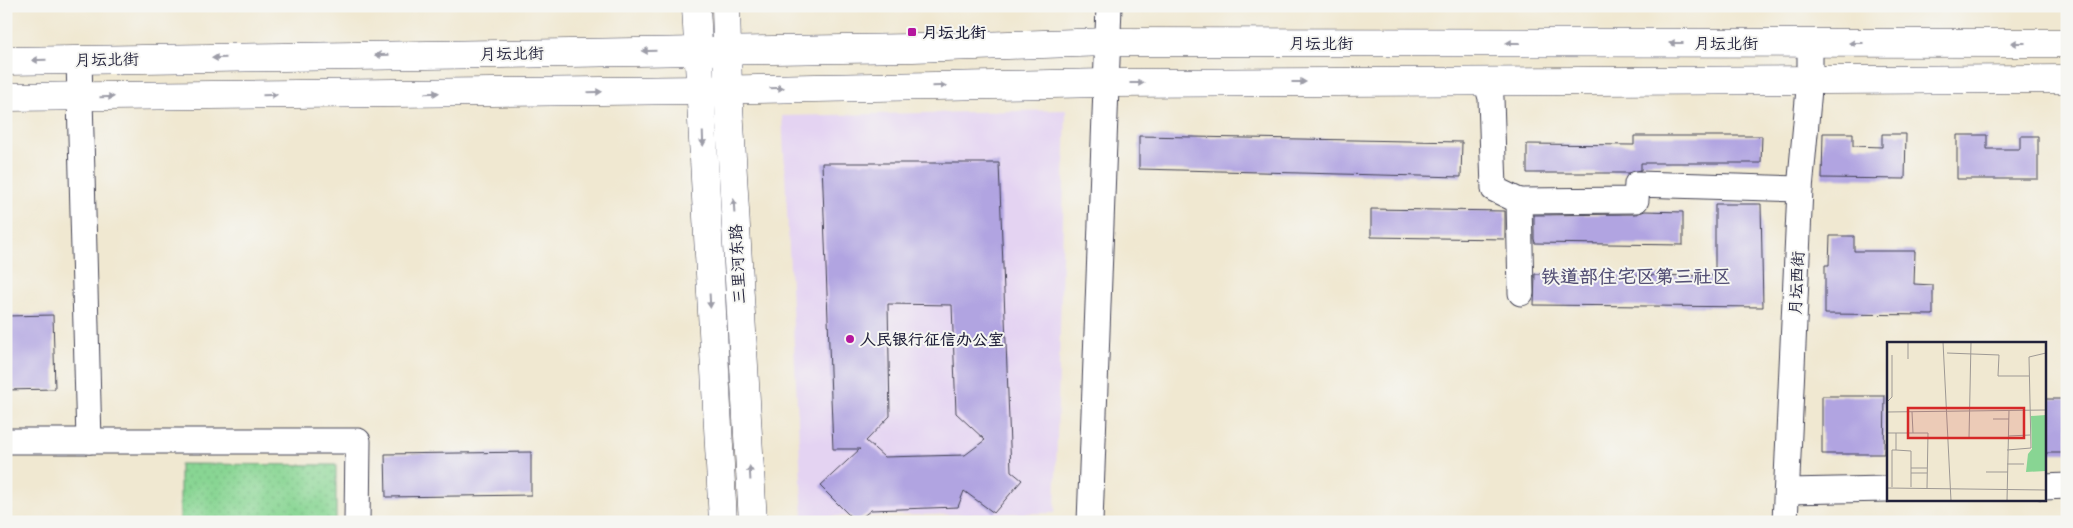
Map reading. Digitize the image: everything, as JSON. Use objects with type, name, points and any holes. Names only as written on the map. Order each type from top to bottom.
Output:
[{"type":"main road","name":"三里河东路","points":[[696,6],[698,50],[715,90],[753,522]]},
{"type":"main road","name":"三里河东路","points":[[723,522],[708,262],[715,90],[728,51],[726,6]]},
{"type":"main road","name":"月坛北街","points":[[6,61],[728,51],[1109,42],[2067,43]]},
{"type":"main road","points":[[6,98],[715,90],[1106,83],[1810,78],[2067,79]]},
{"type":"street","points":[[1090,522],[1110,6]]},
{"type":"street","name":"月坛西街","points":[[1785,522],[1800,189],[1810,78],[1810,44]]},
{"type":"street","points":[[79,60],[89,441]]},
{"type":"street","points":[[1486,81],[1491,98],[1494,189],[1519,201],[1636,200],[1637,184],[1800,189]]},
{"type":"street","points":[[1519,201],[1521,293]]},
{"type":"street","points":[[6,441],[358,441],[357,522]]},
{"type":"street","points":[[2046,487],[2067,486]]},
{"type":"street","points":[[1787,491],[1887,489]]},
{"type":"shaded area","points":[[1066,110],[1055,513],[803,517],[782,116]]},
{"type":"green space","points":[[180,464],[336,465],[336,522],[180,522]]},
{"type":"building","points":[[1823,133],[1853,133],[1853,146],[1882,147],[1882,134],[1906,134],[1905,179],[1822,178]]},
{"type":"building","points":[[1957,135],[1987,135],[1987,149],[2020,149],[2020,136],[2038,136],[2038,179],[1957,179]]},
{"type":"building","points":[[1139,136],[1462,142],[1461,177],[1139,169]]},
{"type":"building","points":[[1634,136],[1762,136],[1761,163],[1641,163],[1641,170],[1629,173],[1527,173],[1527,144],[1634,145]]},
{"type":"building","points":[[822,163],[999,163],[1011,471],[1022,480],[994,513],[964,491],[958,507],[871,510],[856,522],[820,486],[860,449],[833,449]],"holes":[[[888,304],[952,305],[956,413],[985,440],[965,455],[884,457],[866,441],[890,416]]]},
{"type":"building","points":[[1715,204],[1761,204],[1763,307],[1534,305],[1535,274],[1715,276]]},
{"type":"building","points":[[1371,209],[1505,211],[1505,239],[1371,237]]},
{"type":"building","points":[[1645,211],[1683,212],[1683,245],[1535,243],[1534,215],[1636,214]]},
{"type":"building","points":[[1830,236],[1854,236],[1854,251],[1915,251],[1914,284],[1933,285],[1933,315],[1825,314],[1825,265],[1829,265]]},
{"type":"building","points":[[53,315],[55,389],[6,390],[6,316]]},
{"type":"building","points":[[1822,396],[1885,396],[1884,454],[1822,454]]},
{"type":"building","points":[[2046,399],[2067,399],[2067,453],[2046,453]]},
{"type":"building","points":[[531,452],[531,495],[386,497],[385,454]]},
{"type":"place","name":"月坛北街","points":[[912,32]]},
{"type":"place","name":"人民银行征信办公室","points":[[850,339]]},
{"type":"district","name":"铁道部住宅区第三社区","points":[[1636,276]]}]
